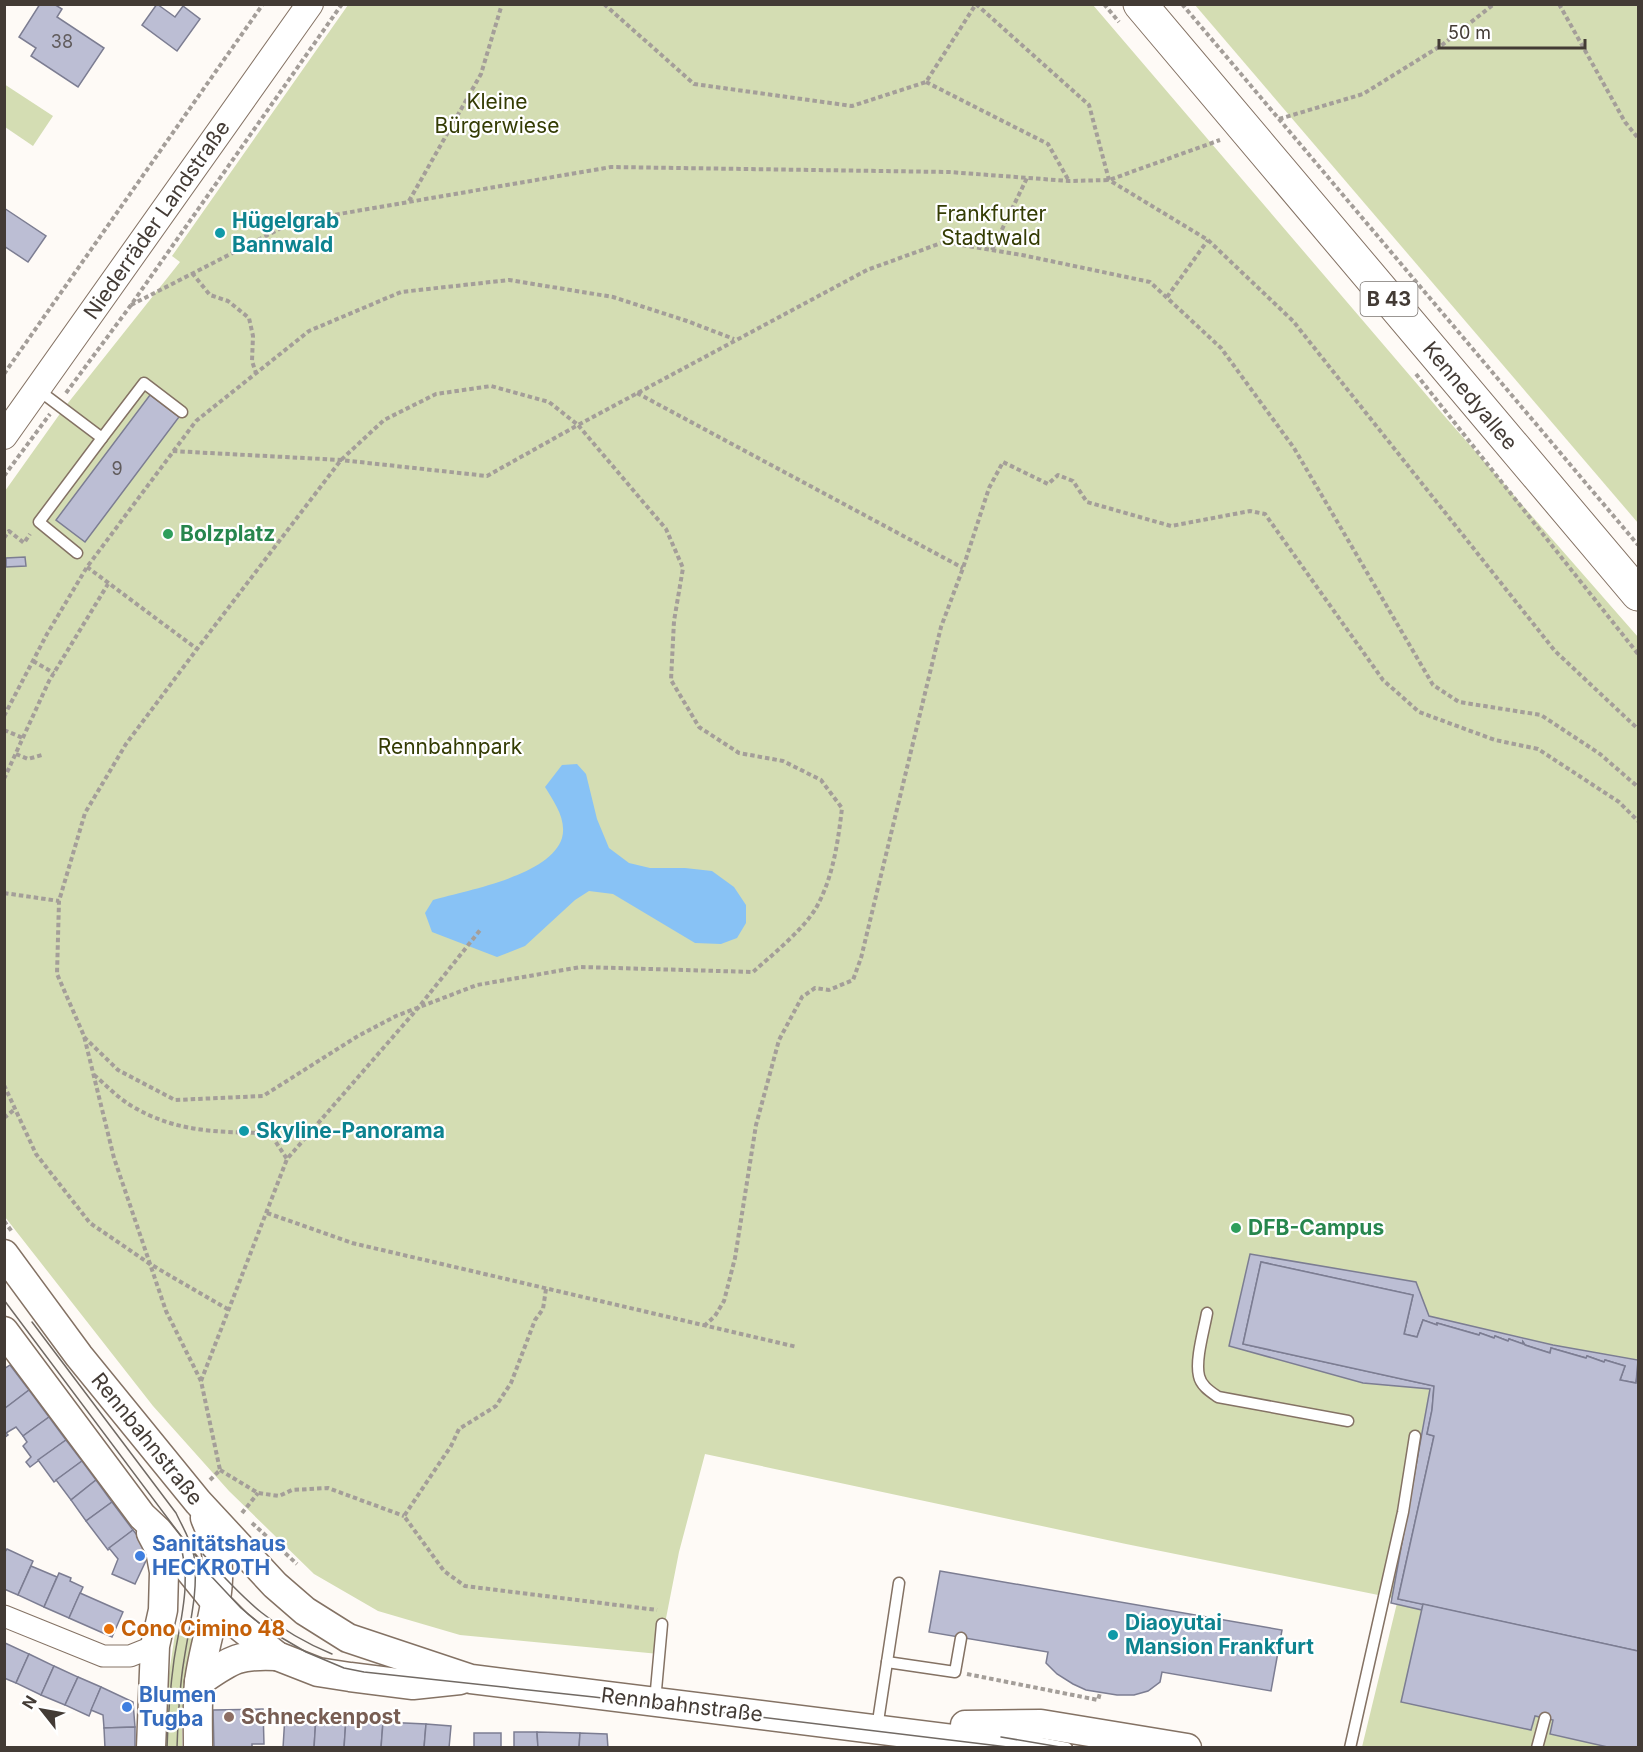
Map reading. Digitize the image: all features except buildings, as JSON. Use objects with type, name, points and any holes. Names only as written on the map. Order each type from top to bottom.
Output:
[{"type":"main road","name":"Kennedyallee","points":[[1130,14],[1638,594]]},
{"type":"main road","name":"Rennbahnstraße","points":[[7,1237],[79,1356],[208,1490],[270,1581],[304,1611],[348,1638],[471,1679],[1026,1748]]},
{"type":"main road","name":"Rennbahnstraße","points":[[4,1331],[142,1515],[158,1531],[216,1603],[238,1625],[277,1656],[318,1672],[413,1685],[471,1679]]},
{"type":"main road","points":[[198,1748],[199,1682],[216,1603],[219,1565],[208,1490]]},
{"type":"main road","points":[[142,1515],[160,1550],[164,1572],[163,1610],[155,1646],[151,1748]]},
{"type":"main road","points":[[163,1610],[173,1592],[192,1574],[219,1565],[233,1563],[247,1567],[270,1581]]},
{"type":"main road","points":[[199,1682],[229,1662],[250,1655],[277,1656]]},
{"type":"main road","name":"Rennbahnstraße","points":[[885,1729],[998,1725],[1046,1720],[1187,1748]]},
{"type":"street","name":"Niederräder Landstraße","points":[[4,436],[310,4]]},
{"type":"street","points":[[4,1616],[103,1656],[130,1656],[155,1646]]},
{"type":"lane","points":[[77,553],[39,522],[144,383],[182,412]]},
{"type":"lane","points":[[37,389],[102,438]]},
{"type":"lane","points":[[1207,1313],[1199,1368],[1199,1377],[1205,1388],[1218,1397],[1348,1421]]},
{"type":"lane","points":[[1350,1748],[1403,1512],[1415,1436]]},
{"type":"lane","points":[[885,1729],[887,1662],[899,1583]]},
{"type":"lane","points":[[655,1702],[662,1624]]},
{"type":"lane","points":[[887,1662],[955,1672],[961,1638]]},
{"type":"lane","points":[[1537,1748],[1545,1718]]},
{"type":"lane","points":[[998,1725],[1020,1739],[1067,1748]]},
{"type":"path","points":[[4,374],[263,4]]},
{"type":"path","points":[[4,476],[131,305],[342,4]]},
{"type":"path","points":[[409,202],[481,74],[502,4]]},
{"type":"path","points":[[604,4],[694,84],[852,106],[926,82],[976,4],[1089,105],[1109,180],[1208,240],[1293,321],[1555,651],[1638,729]]},
{"type":"path","points":[[1104,4],[1130,14]]},
{"type":"path","points":[[1182,4],[1638,545]]},
{"type":"path","points":[[1279,118],[1363,94],[1442,45],[1494,4]]},
{"type":"path","points":[[1559,4],[1625,122],[1638,138]]},
{"type":"path","points":[[926,82],[1048,144],[1069,181]]},
{"type":"path","points":[[1212,131],[1228,149]]},
{"type":"path","points":[[131,305],[293,222],[611,167],[949,172],[1069,181],[1109,180],[1220,140]]},
{"type":"path","points":[[992,250],[1027,178]]},
{"type":"path","points":[[1167,297],[1208,240]]},
{"type":"path","points":[[172,451],[341,460],[487,476],[735,339],[867,270],[944,242],[1150,282],[1221,348],[1293,448],[1433,685],[1459,702],[1541,715],[1600,754],[1638,787]]},
{"type":"path","points":[[192,273],[210,295],[228,301],[249,318],[253,336],[252,361],[256,373]]},
{"type":"path","points":[[4,716],[87,567],[172,451],[196,421],[309,331],[401,292],[509,280],[613,297],[735,339]]},
{"type":"path","points":[[1409,365],[1638,654]]},
{"type":"path","points":[[84,1036],[118,1070],[175,1100],[263,1096],[358,1036],[396,1016],[477,985],[581,968],[753,972],[785,944],[816,909],[835,861],[842,808],[822,780],[783,761],[738,753],[699,727],[671,680],[674,621],[683,568],[666,529],[578,425],[549,402],[491,386],[436,394],[384,420],[341,460],[126,744],[85,813],[59,901],[57,974],[84,1036],[114,1158],[166,1311],[201,1381],[220,1470],[208,1490]]},
{"type":"path","points":[[638,393],[963,568]]},
{"type":"path","points":[[704,1326],[715,1316],[724,1301],[735,1257],[756,1125],[779,1040],[802,997],[815,988],[829,990],[853,980],[861,958],[940,627],[963,568],[989,488],[1003,462],[1048,484],[1058,475],[1073,481],[1087,502],[1171,526],[1250,511],[1265,514],[1383,680],[1419,712],[1495,740],[1538,749],[1619,802],[1638,821]]},
{"type":"path","points":[[4,538],[9,531],[24,543],[39,522]]},
{"type":"path","points":[[87,567],[197,649]]},
{"type":"path","points":[[4,779],[54,673],[108,584]]},
{"type":"path","points":[[33,661],[54,673]]},
{"type":"path","points":[[4,730],[22,738]]},
{"type":"path","points":[[16,754],[28,759],[42,755]]},
{"type":"path","points":[[4,893],[59,901]]},
{"type":"path","points":[[201,1381],[287,1159],[418,1008],[482,929]]},
{"type":"path","points":[[93,1074],[128,1104],[166,1123],[207,1132],[270,1133],[287,1159]]},
{"type":"path","points":[[4,1084],[36,1154],[90,1222],[150,1264],[228,1310]]},
{"type":"path","points":[[4,1118],[15,1109]]},
{"type":"path","points":[[267,1213],[352,1243],[797,1347]]},
{"type":"path","points":[[404,1516],[451,1446],[459,1429],[495,1406],[511,1383],[535,1320],[543,1309],[546,1289]]},
{"type":"path","points":[[220,1470],[258,1493],[279,1496],[292,1490],[328,1488],[404,1516],[444,1571],[465,1586],[657,1610]]},
{"type":"path","points":[[242,1513],[258,1493]]},
{"type":"path","name":"Rennbahnstraße","points":[[236,1507],[297,1564]]},
{"type":"path","points":[[955,1672],[1098,1700],[1100,1693]]},
{"type":"green space","points":[[348,5],[1093,5],[1447,419],[1638,637],[1638,1747],[1362,1747],[1398,1599],[1126,1544],[705,1454],[679,1552],[659,1654],[460,1635],[378,1611],[314,1574],[229,1491],[153,1406],[5,1217],[5,491],[64,408],[180,262],[172,256]]},
{"type":"green space","points":[[1195,5],[1638,5],[1638,523]]},
{"type":"green space","points":[[4,84],[53,116],[33,146],[5,127]]},
{"type":"green space","points":[[175,1634],[192,1639],[182,1711],[182,1747],[164,1748],[167,1687]]},
{"type":"water","points":[[577,764],[586,774],[597,819],[609,848],[629,863],[650,868],[712,871],[734,887],[746,905],[746,923],[737,938],[721,944],[695,943],[613,894],[589,891],[575,900],[525,946],[497,957],[432,932],[425,913],[433,900],[506,880],[542,862],[554,851],[562,838],[563,824],[559,811],[545,787],[562,765]]},
{"type":"tram line","points":[[4,1300],[211,1576],[241,1608],[265,1628],[306,1652],[344,1668],[364,1672],[1016,1748]]},
{"type":"tram line","points":[[32,1322],[176,1513],[191,1545],[194,1556],[195,1582],[181,1682],[177,1748]]},
{"type":"tram line","points":[[167,1748],[171,1682],[185,1586],[185,1571],[179,1541]]},
{"type":"tram line","points":[[203,1554],[232,1586],[261,1612],[293,1635],[332,1654]]},
{"type":"tram line","points":[[1001,1737],[1066,1748]]},
{"type":"place","name":"Hügelgrab Bannwald","points":[[220,233]]},
{"type":"place","name":"Bolzplatz","points":[[168,534]]},
{"type":"place","name":"Skyline-Panorama","points":[[244,1131]]},
{"type":"place","name":"DFB-Campus","points":[[1236,1228]]},
{"type":"place","name":"Sanitätshaus HECKROTH","points":[[140,1556]]},
{"type":"place","name":"Cono Cimino 48","points":[[109,1629]]},
{"type":"place","name":"Diaoyutai Mansion Frankfurt","points":[[1113,1635]]},
{"type":"place","name":"Blumen Tugba","points":[[127,1707]]},
{"type":"place","name":"Schneckenpost","points":[[229,1717]]},
{"type":"park label","name":"Kleine Bürgerwiese","points":[[497,114]]},
{"type":"park label","name":"Frankfurter Stadtwald","points":[[991,226]]},
{"type":"park label","name":"Rennbahnpark","points":[[450,747]]}]
